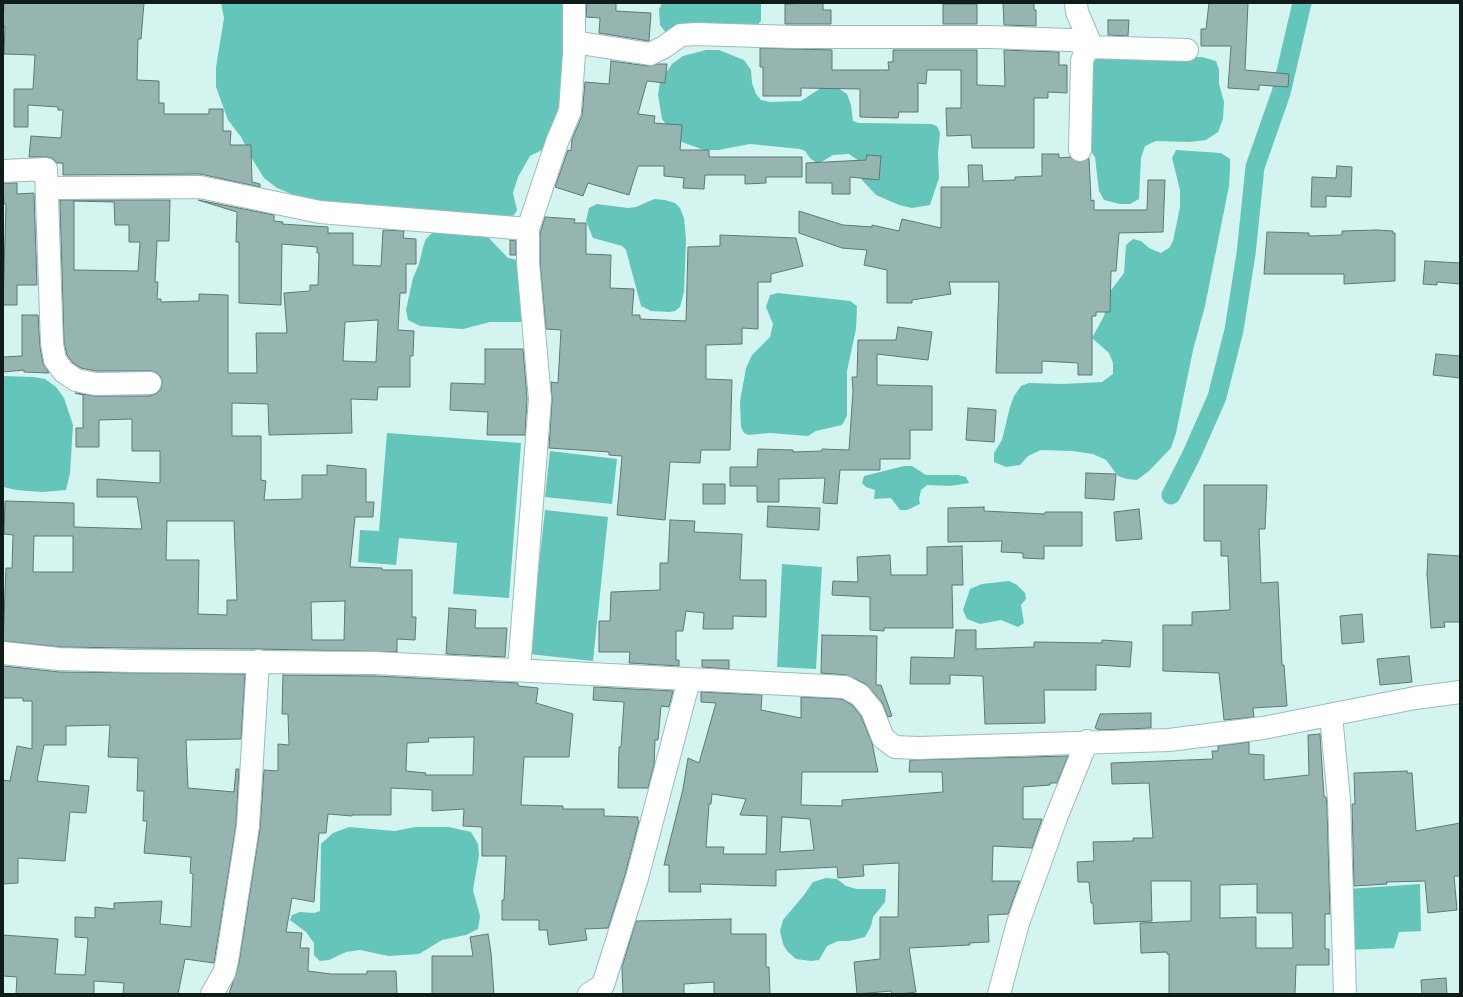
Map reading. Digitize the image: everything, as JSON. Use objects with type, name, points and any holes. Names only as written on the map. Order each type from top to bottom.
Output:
[{"type":"street","points":[[519,670],[540,399],[528,263],[528,229],[557,142],[570,111],[574,42],[574,3]]},
{"type":"street","points":[[1076,3],[1077,12],[1088,35],[1088,47],[1082,61],[1080,150]]},
{"type":"street","points":[[574,42],[650,54],[664,47],[681,35],[696,34],[793,37],[1021,38],[1075,40],[1088,47],[1187,50]]},
{"type":"street","points":[[3,171],[46,169],[52,344],[55,360],[64,372],[76,380],[95,384],[150,383]]},
{"type":"street","points":[[47,188],[200,187],[320,212],[528,229]]},
{"type":"street","points":[[3,653],[59,659],[131,661],[375,663],[845,687],[860,695],[872,710],[883,738],[895,747],[991,746],[1087,741],[1169,740],[1263,728],[1415,698],[1460,692]]},
{"type":"street","points":[[212,994],[224,973],[227,961],[248,826],[258,661]]},
{"type":"street","points":[[589,994],[603,985],[625,916],[662,785],[689,680]]},
{"type":"street","points":[[1331,715],[1339,800],[1345,994]]},
{"type":"street","points":[[999,994],[1018,922],[1087,741]]},
{"type":"water","points":[[221,3],[566,3],[562,91],[559,109],[542,150],[530,156],[518,177],[513,193],[517,210],[514,215],[504,220],[313,203],[277,188],[264,178],[241,137],[228,120],[216,87],[216,67],[224,18]]},
{"type":"water","points":[[662,3],[761,3],[761,21],[756,27],[666,33],[660,25],[659,9]]},
{"type":"water","points":[[706,50],[719,50],[744,60],[751,70],[752,83],[756,94],[761,100],[770,102],[801,101],[824,86],[835,86],[847,94],[851,105],[853,121],[859,123],[931,124],[937,126],[940,133],[938,153],[939,178],[930,205],[912,208],[899,205],[876,195],[862,180],[859,161],[849,154],[833,155],[818,164],[810,158],[805,151],[800,149],[750,144],[718,150],[704,150],[679,141],[662,119],[658,95],[660,82],[672,64],[683,56]]},
{"type":"water","points":[[1202,57],[1216,61],[1219,70],[1219,84],[1224,102],[1223,119],[1218,132],[1206,140],[1189,142],[1156,141],[1145,146],[1141,158],[1139,199],[1130,204],[1120,204],[1104,200],[1099,191],[1095,157],[1088,148],[1090,67],[1097,58]]},
{"type":"water","points":[[1176,150],[1221,153],[1230,159],[1230,169],[1229,186],[1205,306],[1193,350],[1176,433],[1171,448],[1149,471],[1137,480],[1118,476],[1106,460],[1093,454],[1072,451],[1041,450],[1028,456],[1020,465],[1006,467],[994,462],[994,453],[1002,440],[1010,407],[1014,396],[1021,386],[1029,383],[1063,384],[1102,382],[1113,374],[1113,363],[1109,353],[1092,338],[1104,316],[1109,293],[1124,273],[1126,245],[1133,239],[1141,241],[1149,248],[1161,253],[1169,248],[1173,241],[1180,207],[1180,190],[1172,158]]},
{"type":"water","points":[[654,199],[675,203],[680,208],[684,218],[686,239],[684,292],[680,307],[675,311],[670,312],[651,311],[641,306],[626,250],[622,246],[593,238],[586,221],[589,208],[597,204],[628,208],[636,207]]},
{"type":"water","points":[[438,231],[487,236],[508,258],[518,260],[523,317],[522,322],[490,322],[463,329],[420,326],[408,320],[406,310],[413,278],[419,264],[423,247],[426,239],[432,233]]},
{"type":"water","points":[[778,293],[850,301],[857,306],[856,329],[847,371],[847,416],[842,425],[816,431],[808,436],[770,433],[748,435],[744,433],[741,427],[740,401],[746,368],[752,355],[770,337],[773,324],[766,307],[770,295]]},
{"type":"water","points":[[3,376],[34,377],[45,379],[56,387],[64,398],[73,425],[70,473],[66,490],[42,492],[16,490],[3,487]]},
{"type":"water","points":[[387,433],[521,443],[509,598],[453,594],[457,543],[399,538],[396,565],[358,562],[360,530],[379,531]]},
{"type":"water","points":[[550,451],[617,459],[612,504],[545,497]]},
{"type":"water","points":[[904,466],[912,466],[926,475],[958,475],[966,477],[969,483],[950,486],[927,485],[921,490],[919,499],[920,504],[907,510],[900,510],[891,498],[874,499],[875,490],[866,487],[862,483],[864,476]]},
{"type":"water","points":[[545,510],[608,517],[593,661],[529,654]]},
{"type":"water","points":[[782,564],[822,567],[816,669],[777,667]]},
{"type":"water","points":[[1009,581],[1017,585],[1025,593],[1026,599],[1021,605],[1024,623],[1018,627],[1001,620],[980,624],[967,619],[963,610],[970,589],[982,584]]},
{"type":"water","points":[[349,827],[395,831],[415,827],[449,827],[471,832],[478,844],[479,855],[473,890],[480,916],[478,929],[466,935],[442,940],[419,954],[389,956],[360,950],[346,952],[329,960],[320,961],[314,955],[314,943],[306,932],[290,920],[292,915],[300,912],[314,913],[320,911],[321,844],[333,833]]},
{"type":"water","points":[[826,878],[837,879],[846,886],[857,889],[886,889],[885,902],[873,917],[871,926],[865,937],[849,941],[838,941],[827,946],[819,960],[811,961],[796,959],[787,951],[783,944],[780,931],[783,920],[813,882]]},
{"type":"water","points":[[1420,884],[1421,931],[1399,932],[1394,948],[1348,950],[1347,889]]},
{"type":"building","points":[[4,3],[144,3],[141,39],[138,39],[137,80],[159,81],[159,103],[164,103],[164,114],[209,114],[209,109],[223,109],[223,131],[231,131],[230,145],[251,145],[252,182],[260,184],[260,187],[200,174],[63,175],[63,163],[57,163],[52,158],[29,157],[31,136],[61,138],[63,110],[58,110],[58,107],[28,105],[28,127],[14,127],[14,89],[33,89],[35,55],[4,54]]},
{"type":"building","points":[[587,3],[616,3],[616,11],[651,13],[649,41],[599,33],[600,18],[586,17]]},
{"type":"building","points":[[823,3],[823,10],[831,10],[831,24],[785,24],[785,4]]},
{"type":"building","points":[[1003,3],[1034,3],[1034,10],[1036,10],[1036,26],[1004,25]]},
{"type":"building","points":[[1209,3],[1248,3],[1245,70],[1289,74],[1288,87],[1259,85],[1259,90],[1228,88],[1231,46],[1201,46],[1201,29],[1206,29]]},
{"type":"building","points":[[943,4],[977,4],[977,24],[943,24]]},
{"type":"building","points":[[1108,20],[1129,20],[1128,36],[1108,35]]},
{"type":"building","points":[[760,48],[832,50],[832,70],[889,70],[888,62],[893,62],[893,50],[977,50],[977,85],[1005,86],[1004,50],[1059,52],[1059,65],[1067,65],[1067,93],[1048,92],[1048,98],[1034,98],[1034,148],[972,148],[971,135],[947,136],[946,108],[961,108],[961,70],[927,70],[926,84],[918,83],[918,112],[899,112],[898,118],[860,117],[860,89],[801,88],[801,96],[763,96],[763,67],[760,67]]},
{"type":"building","points":[[611,61],[648,66],[667,64],[665,83],[647,81],[638,114],[655,116],[654,123],[682,125],[680,150],[709,150],[709,157],[802,157],[802,177],[766,177],[766,183],[745,184],[745,175],[705,175],[704,189],[683,188],[684,178],[664,176],[664,166],[638,166],[629,195],[588,183],[583,196],[555,187],[568,150],[571,151],[572,139],[582,116],[585,82],[609,84]]},
{"type":"building","points":[[1042,154],[1059,154],[1059,158],[1070,157],[1079,162],[1089,158],[1091,201],[1094,200],[1094,210],[1147,210],[1148,180],[1165,180],[1163,232],[1119,233],[1116,271],[1111,271],[1110,312],[1096,312],[1096,316],[1092,316],[1092,375],[1078,375],[1078,363],[1042,361],[1042,373],[996,373],[999,282],[949,282],[951,294],[912,300],[912,303],[887,303],[887,270],[864,265],[867,250],[842,248],[799,233],[799,211],[843,225],[872,227],[872,225],[899,231],[902,219],[941,228],[941,187],[969,187],[968,165],[982,165],[983,181],[1015,180],[1015,177],[1042,176]]},
{"type":"building","points":[[867,155],[881,156],[879,180],[850,177],[850,194],[832,194],[832,183],[806,183],[806,163],[866,160]]},
{"type":"building","points":[[1337,166],[1352,167],[1351,197],[1326,196],[1326,207],[1311,207],[1312,177],[1336,178]]},
{"type":"building","points":[[3,183],[17,183],[17,194],[34,193],[37,285],[17,285],[17,305],[3,305],[6,204],[4,204]]},
{"type":"building","points":[[60,200],[170,200],[169,241],[157,241],[155,282],[158,282],[157,299],[161,299],[161,302],[199,301],[199,294],[228,295],[228,373],[257,373],[256,333],[287,333],[284,293],[310,291],[310,285],[318,285],[319,253],[317,253],[317,247],[282,244],[281,305],[239,303],[239,242],[236,242],[237,212],[198,200],[274,215],[274,221],[283,222],[282,224],[328,227],[328,233],[353,233],[353,265],[381,266],[383,230],[404,231],[403,238],[416,239],[416,264],[406,264],[406,293],[400,293],[398,330],[414,331],[413,356],[410,356],[410,387],[378,387],[377,400],[351,399],[352,433],[269,435],[268,404],[232,403],[232,436],[261,436],[261,480],[266,481],[264,500],[302,499],[302,475],[327,475],[327,465],[366,469],[366,502],[374,502],[373,517],[355,517],[350,567],[382,568],[382,570],[412,570],[412,617],[416,617],[415,640],[397,639],[397,652],[60,647],[3,641],[6,568],[12,568],[13,535],[4,534],[5,501],[74,503],[74,527],[142,529],[137,497],[97,497],[97,479],[160,483],[160,451],[132,451],[132,419],[99,420],[99,447],[76,447],[76,428],[83,428],[83,395],[75,393],[95,396],[150,396],[156,394],[161,389],[162,382],[160,376],[156,372],[150,371],[96,371],[81,368],[73,363],[67,355],[64,343]],"holes":[[[74,201],[114,202],[115,225],[129,225],[129,242],[140,242],[138,271],[74,270]],[[378,320],[376,362],[343,361],[345,322]],[[167,521],[234,521],[237,600],[227,600],[227,615],[198,614],[199,560],[166,560]],[[34,536],[73,536],[73,572],[33,572]],[[345,601],[344,640],[312,640],[311,602]]]},
{"type":"building","points":[[545,217],[575,219],[574,223],[586,223],[586,254],[611,255],[610,288],[634,289],[632,315],[640,315],[640,319],[686,321],[688,247],[720,246],[720,235],[796,238],[803,266],[771,274],[771,282],[758,282],[758,329],[742,328],[742,344],[706,345],[706,379],[732,380],[730,450],[701,450],[700,463],[670,462],[665,520],[617,515],[622,456],[609,455],[609,452],[549,448],[552,400],[551,382],[558,383],[561,330],[546,329],[540,262],[540,234]]},
{"type":"building","points":[[1342,231],[1393,231],[1392,233],[1395,233],[1395,281],[1344,284],[1344,274],[1264,274],[1267,232],[1309,233],[1309,236],[1342,235]]},
{"type":"building","points":[[510,240],[516,241],[516,255],[510,255]]},
{"type":"building","points":[[1425,261],[1460,263],[1460,284],[1437,282],[1437,285],[1423,284]]},
{"type":"building","points":[[22,315],[38,315],[40,346],[43,363],[49,373],[24,372],[24,370],[3,372],[3,357],[22,356]]},
{"type":"building","points":[[898,327],[932,332],[928,360],[877,354],[877,385],[932,386],[932,430],[910,430],[910,459],[880,459],[880,470],[840,470],[837,504],[823,503],[825,478],[779,479],[779,502],[757,502],[757,486],[730,486],[730,467],[757,467],[758,449],[793,450],[793,452],[822,451],[822,449],[849,450],[853,391],[852,377],[857,377],[858,340],[896,340]]},
{"type":"building","points":[[485,349],[523,349],[527,399],[525,435],[487,435],[488,412],[450,410],[451,383],[485,384]]},
{"type":"building","points":[[1436,354],[1460,356],[1460,378],[1433,375]]},
{"type":"building","points":[[968,408],[996,410],[994,442],[966,440]]},
{"type":"building","points":[[1086,473],[1116,474],[1114,500],[1085,498]]},
{"type":"building","points":[[703,484],[725,484],[725,504],[703,504]]},
{"type":"building","points":[[1204,485],[1267,485],[1265,529],[1259,529],[1261,583],[1278,582],[1282,665],[1284,665],[1287,706],[1253,708],[1254,717],[1224,720],[1219,673],[1163,671],[1163,625],[1192,625],[1192,612],[1230,610],[1228,556],[1221,556],[1221,541],[1204,541]]},
{"type":"building","points":[[768,506],[820,508],[819,530],[767,527]]},
{"type":"building","points":[[984,507],[984,511],[1045,514],[1045,512],[1082,512],[1082,546],[1044,546],[1044,559],[1023,558],[1023,553],[1001,552],[1002,541],[948,542],[948,508]]},
{"type":"building","points":[[1139,509],[1142,539],[1116,541],[1114,512]]},
{"type":"building","points":[[670,520],[695,521],[694,532],[742,534],[740,580],[766,580],[766,617],[733,616],[733,629],[703,629],[704,613],[686,611],[683,631],[676,631],[676,660],[679,660],[679,666],[629,663],[630,652],[599,652],[599,621],[610,621],[611,592],[660,590],[660,563],[668,563]]},
{"type":"building","points":[[962,546],[963,585],[952,585],[953,628],[884,628],[884,631],[870,630],[870,597],[832,595],[833,581],[858,582],[857,557],[890,555],[891,575],[927,575],[927,547]]},
{"type":"building","points":[[1428,554],[1460,556],[1460,622],[1444,622],[1445,627],[1431,628],[1427,574]]},
{"type":"building","points":[[449,608],[476,610],[475,628],[507,628],[505,657],[446,654]]},
{"type":"building","points":[[1362,614],[1364,642],[1342,644],[1340,616]]},
{"type":"building","points":[[956,630],[976,630],[976,649],[1034,647],[1034,642],[1102,643],[1102,640],[1132,642],[1130,667],[1096,665],[1096,690],[1044,690],[1045,723],[985,724],[983,676],[950,675],[950,684],[910,684],[911,657],[954,658]]},
{"type":"building","points":[[822,635],[877,636],[876,685],[881,685],[892,716],[888,717],[882,702],[866,684],[846,675],[821,673]]},
{"type":"building","points":[[1409,656],[1412,682],[1380,685],[1377,659]]},
{"type":"building","points":[[702,660],[729,660],[729,669],[702,667]]},
{"type":"building","points":[[3,666],[59,672],[245,674],[241,739],[186,740],[188,788],[234,792],[236,769],[239,769],[236,825],[214,963],[185,959],[178,994],[123,994],[124,983],[94,981],[94,994],[16,994],[17,977],[3,976],[3,935],[58,939],[55,974],[85,975],[88,938],[75,937],[75,917],[95,918],[95,907],[114,909],[114,903],[162,901],[160,924],[191,927],[193,874],[190,873],[191,857],[144,853],[147,821],[143,821],[144,791],[137,791],[138,758],[108,757],[110,725],[66,726],[66,745],[44,745],[37,781],[89,786],[86,813],[70,812],[65,861],[18,858],[18,883],[3,884],[3,780],[10,781],[17,746],[32,749],[32,701],[23,701],[23,698],[3,698]]},
{"type":"building","points":[[283,675],[375,676],[518,683],[518,686],[538,688],[536,703],[573,714],[569,757],[524,757],[521,805],[563,806],[563,809],[604,809],[604,816],[638,817],[639,821],[625,875],[608,928],[585,929],[587,940],[549,945],[547,930],[539,930],[539,920],[502,920],[502,900],[504,900],[506,856],[482,856],[482,827],[463,826],[464,809],[432,811],[432,790],[391,788],[391,815],[352,816],[328,814],[326,833],[319,833],[314,902],[292,898],[286,932],[302,933],[300,948],[309,948],[308,971],[331,974],[367,974],[367,971],[396,971],[397,994],[229,994],[239,963],[260,828],[264,770],[278,771],[278,744],[289,745],[288,714],[282,714]],"holes":[[[474,737],[473,775],[425,775],[426,773],[406,771],[407,743],[429,742],[428,738]]]},
{"type":"building","points":[[594,687],[673,691],[669,707],[661,706],[658,740],[655,740],[654,765],[648,788],[618,788],[619,747],[621,747],[624,702],[593,700]]},
{"type":"building","points":[[701,692],[762,695],[761,710],[801,718],[801,697],[842,699],[852,705],[861,716],[872,743],[878,772],[802,772],[801,805],[842,806],[842,800],[943,792],[942,772],[909,772],[910,760],[1068,756],[1057,783],[1023,787],[1023,819],[1042,819],[1032,848],[993,846],[992,881],[1020,881],[1008,914],[988,915],[989,942],[969,943],[970,945],[909,948],[916,992],[892,994],[891,991],[857,994],[854,962],[880,959],[880,917],[898,917],[899,863],[863,865],[864,876],[838,878],[837,867],[776,870],[776,886],[700,884],[701,892],[669,892],[669,865],[664,865],[683,789],[688,758],[699,763],[716,703],[701,702]],"holes":[[[712,794],[746,799],[740,815],[767,816],[766,854],[723,854],[724,847],[706,847],[709,804],[711,804]],[[782,817],[810,819],[814,850],[780,852]]]},
{"type":"building","points":[[1151,713],[1151,728],[1100,730],[1095,728],[1100,714]]},
{"type":"building","points":[[1320,734],[1324,797],[1326,797],[1327,805],[1330,914],[1325,914],[1325,949],[1329,949],[1329,965],[1296,965],[1295,994],[1169,994],[1169,954],[1167,954],[1167,952],[1141,953],[1140,923],[1191,921],[1191,881],[1151,881],[1152,921],[1094,924],[1093,903],[1091,903],[1089,882],[1078,882],[1077,862],[1094,861],[1093,842],[1133,841],[1133,838],[1153,838],[1149,783],[1112,784],[1111,763],[1213,759],[1212,751],[1218,751],[1218,746],[1249,742],[1249,754],[1264,755],[1264,780],[1309,775],[1308,735]],"holes":[[[1257,884],[1257,913],[1292,913],[1293,948],[1256,948],[1256,917],[1220,918],[1220,885]]]},
{"type":"building","points":[[1407,771],[1407,773],[1412,773],[1416,831],[1460,823],[1460,876],[1454,876],[1457,910],[1428,913],[1425,881],[1386,882],[1387,884],[1354,886],[1352,804],[1355,804],[1354,773]]},
{"type":"building","points":[[731,919],[731,934],[766,934],[766,967],[769,967],[770,994],[714,994],[714,982],[684,984],[684,994],[623,994],[622,967],[636,921]]},
{"type":"building","points":[[488,934],[494,994],[432,994],[432,956],[473,956],[470,937]]},
{"type":"building","points":[[1446,978],[1447,994],[1422,994],[1421,980]]},
{"type":"waterway","points":[[1171,495],[1191,456],[1217,397],[1234,330],[1246,254],[1255,167],[1281,93],[1302,3]]}]
